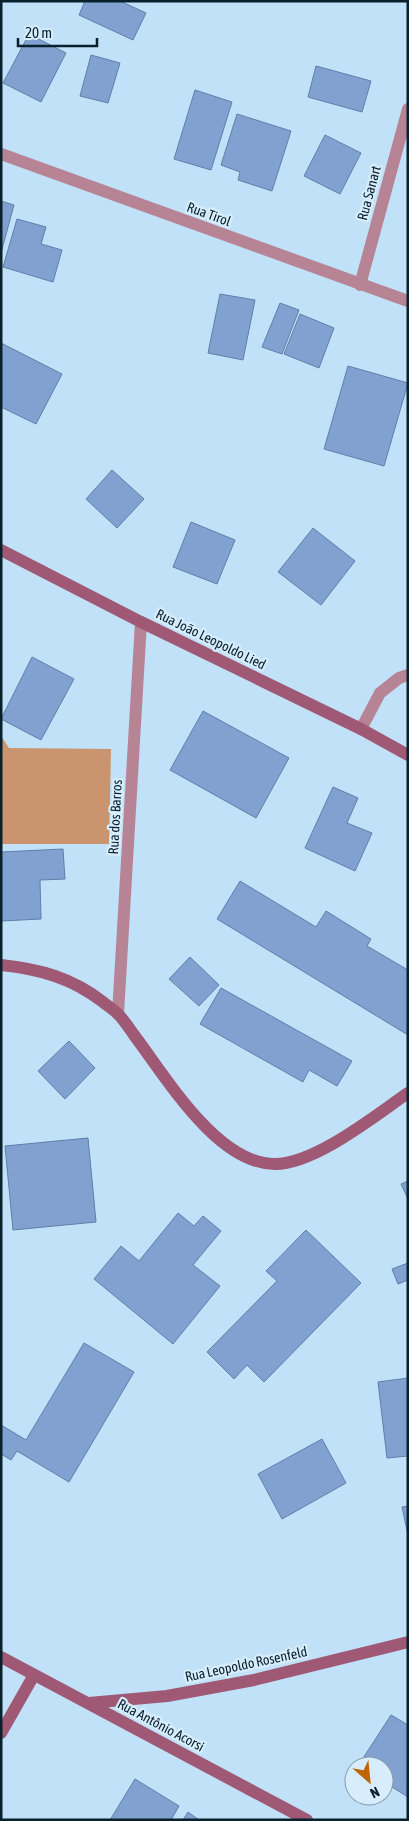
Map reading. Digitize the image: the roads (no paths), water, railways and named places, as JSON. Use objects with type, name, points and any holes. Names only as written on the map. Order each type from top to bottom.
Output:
[{"type":"street","name":"Rua Sanart","points":[[360,285],[408,109]]},
{"type":"street","name":"Rua Tirol","points":[[1,154],[408,301]]},
{"type":"street","name":"Rua João Leopoldo Lied","points":[[1,550],[141,622],[361,729],[408,755]]},
{"type":"street","name":"Rua dos Barros","points":[[118,1014],[141,622]]},
{"type":"street","points":[[361,729],[380,693],[399,678],[408,674]]},
{"type":"street","points":[[1,965],[27,968],[57,976],[91,993],[118,1014],[197,1119],[224,1144],[258,1162],[276,1164],[296,1160],[330,1145],[364,1124],[408,1092]]},
{"type":"street","name":"Rua Leopoldo Rosenfeld","points":[[88,1703],[167,1696],[254,1680],[408,1642]]},
{"type":"street","name":"Rua Antônio Acorsi","points":[[1,1657],[306,1820]]},
{"type":"street","points":[[1,1733],[34,1675]]}]
